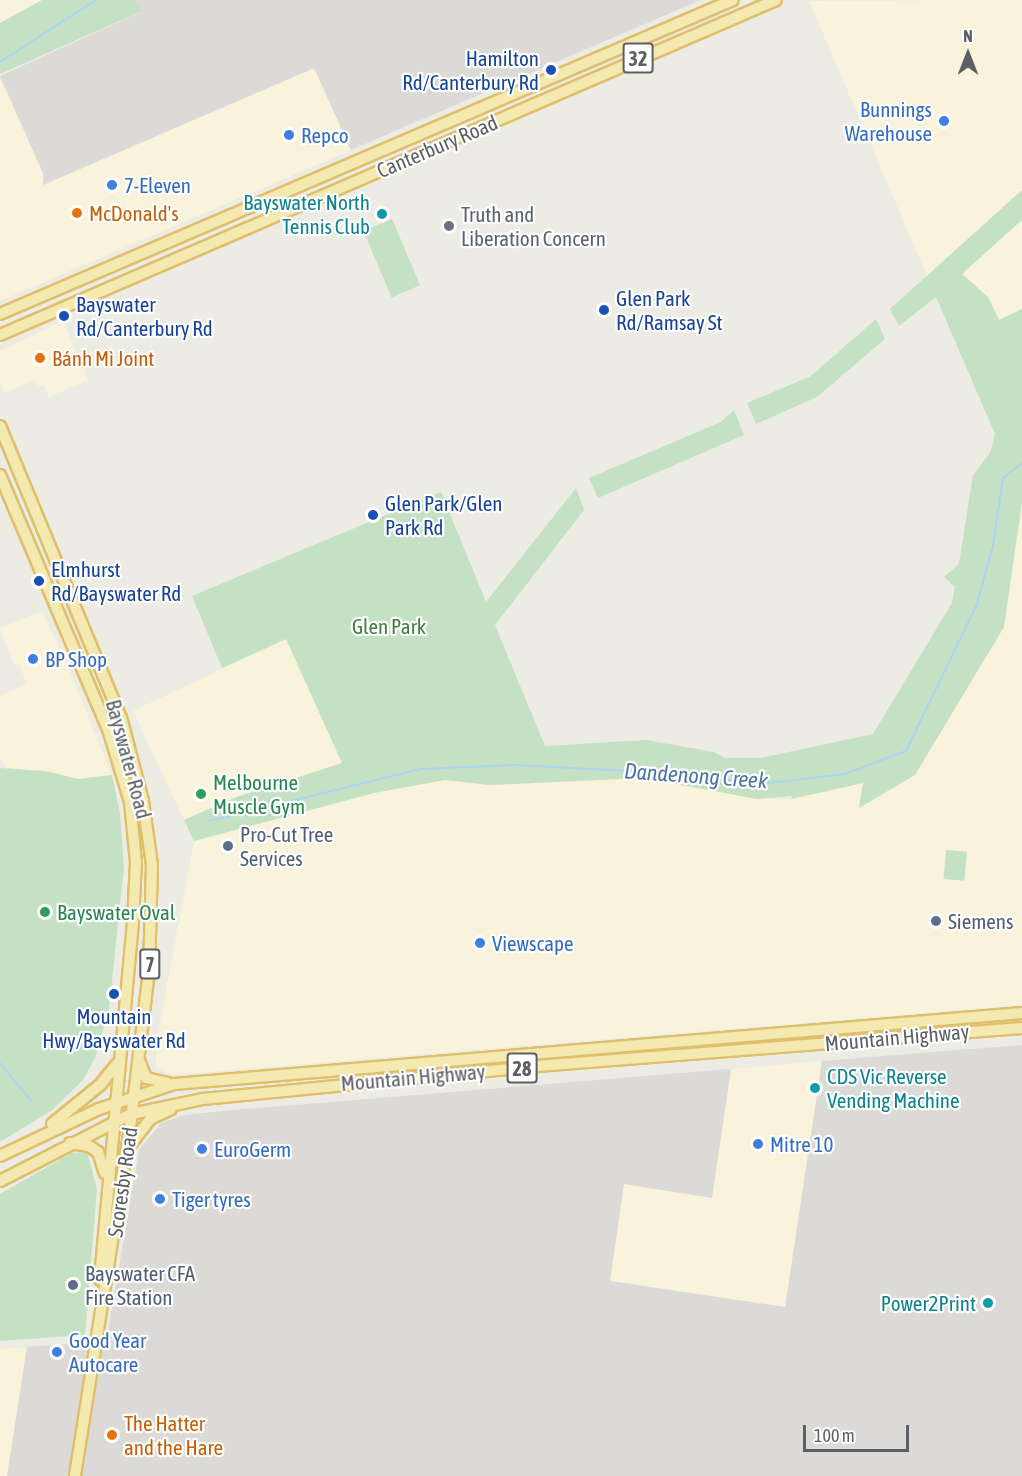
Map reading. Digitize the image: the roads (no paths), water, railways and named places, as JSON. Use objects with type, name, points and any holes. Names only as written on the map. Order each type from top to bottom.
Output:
[{"type":"main road","name":"Canterbury Road","points":[[0,314],[733,0]]},
{"type":"main road","name":"Canterbury Road","points":[[0,335],[776,0]]},
{"type":"main road","points":[[495,102],[500,118]]},
{"type":"main road","points":[[122,262],[133,278]]},
{"type":"main road","points":[[0,341],[13,330]]},
{"type":"main road","name":"Bayswater Road","points":[[0,426],[88,633],[122,721],[143,801],[148,831],[152,923],[131,1114]]},
{"type":"main road","name":"Bayswater Road","points":[[0,475],[112,741],[130,802],[133,830],[133,922],[118,1060],[114,1121]]},
{"type":"main road","points":[[53,597],[70,590]]},
{"type":"main road","points":[[71,639],[88,633]]},
{"type":"main road","points":[[133,922],[152,923]]},
{"type":"main road","name":"Mountain Highway","points":[[0,1156],[40,1134],[115,1102],[174,1084],[1022,1013]]},
{"type":"main road","name":"Mountain Highway","points":[[0,1180],[69,1143],[131,1114],[203,1099],[538,1066],[1022,1028]]},
{"type":"main road","points":[[735,1036],[736,1050]]},
{"type":"main road","points":[[537,1053],[538,1066]]},
{"type":"main road","points":[[138,1057],[146,1078],[174,1084]]},
{"type":"main road","points":[[40,1134],[112,1074],[118,1060]]},
{"type":"main road","points":[[256,1076],[261,1085],[308,1087]]},
{"type":"main road","points":[[229,1096],[235,1078]]},
{"type":"main road","points":[[128,1147],[150,1119],[203,1099]]},
{"type":"main road","name":"Scoresby Road","points":[[75,1476],[128,1147],[131,1114]]},
{"type":"main road","name":"Scoresby Road","points":[[98,1322],[114,1121]]},
{"type":"main road","points":[[69,1143],[89,1146],[98,1152],[103,1160],[107,1188]]},
{"type":"waterway","points":[[0,62],[96,0]]},
{"type":"waterway","name":"Dandenong Creek","points":[[209,821],[420,769],[515,765],[668,773],[760,784],[845,774],[906,751],[977,604],[993,545],[1003,478],[1022,463]]},
{"type":"waterway","points":[[0,1063],[32,1102]]},
{"type":"place","name":"Hamilton Rd/Canterbury Rd","points":[[551,70]]},
{"type":"place","name":"Bunnings Warehouse","points":[[944,121]]},
{"type":"place","name":"Repco","points":[[289,135]]},
{"type":"place","name":"7-Eleven","points":[[112,185]]},
{"type":"place","name":"McDonald's","points":[[77,213]]},
{"type":"place","name":"Bayswater North Tennis Club","points":[[382,214]]},
{"type":"place","name":"Truth and Liberation Concern","points":[[449,226]]},
{"type":"place","name":"Glen Park Rd/Ramsay St","points":[[604,310]]},
{"type":"place","name":"Bayswater Rd/Canterbury Rd","points":[[64,316]]},
{"type":"place","name":"Bánh Mì Joint","points":[[40,358]]},
{"type":"place","name":"Glen Park/Glen Park Rd","points":[[373,515]]},
{"type":"place","name":"Elmhurst Rd/Bayswater Rd","points":[[39,581]]},
{"type":"place","name":"BP Shop","points":[[33,659]]},
{"type":"place","name":"Melbourne Muscle Gym","points":[[201,794]]},
{"type":"place","name":"Pro-Cut Tree Services","points":[[228,846]]},
{"type":"place","name":"Bayswater Oval","points":[[45,912]]},
{"type":"place","name":"Siemens","points":[[936,921]]},
{"type":"place","name":"Viewscape","points":[[480,943]]},
{"type":"place","name":"Mountain Hwy/Bayswater Rd","points":[[114,994]]},
{"type":"place","name":"CDS Vic Reverse Vending Machine","points":[[815,1088]]},
{"type":"place","name":"Mitre 10","points":[[758,1144]]},
{"type":"place","name":"EuroGerm","points":[[202,1149]]},
{"type":"place","name":"Tiger tyres","points":[[160,1199]]},
{"type":"place","name":"Bayswater CFA Fire Station","points":[[73,1285]]},
{"type":"place","name":"Power2Print","points":[[988,1303]]},
{"type":"place","name":"Good Year Autocare","points":[[57,1352]]},
{"type":"place","name":"The Hatter and the Hare","points":[[112,1435]]},
{"type":"park label","name":"Glen Park","points":[[389,626]]}]
